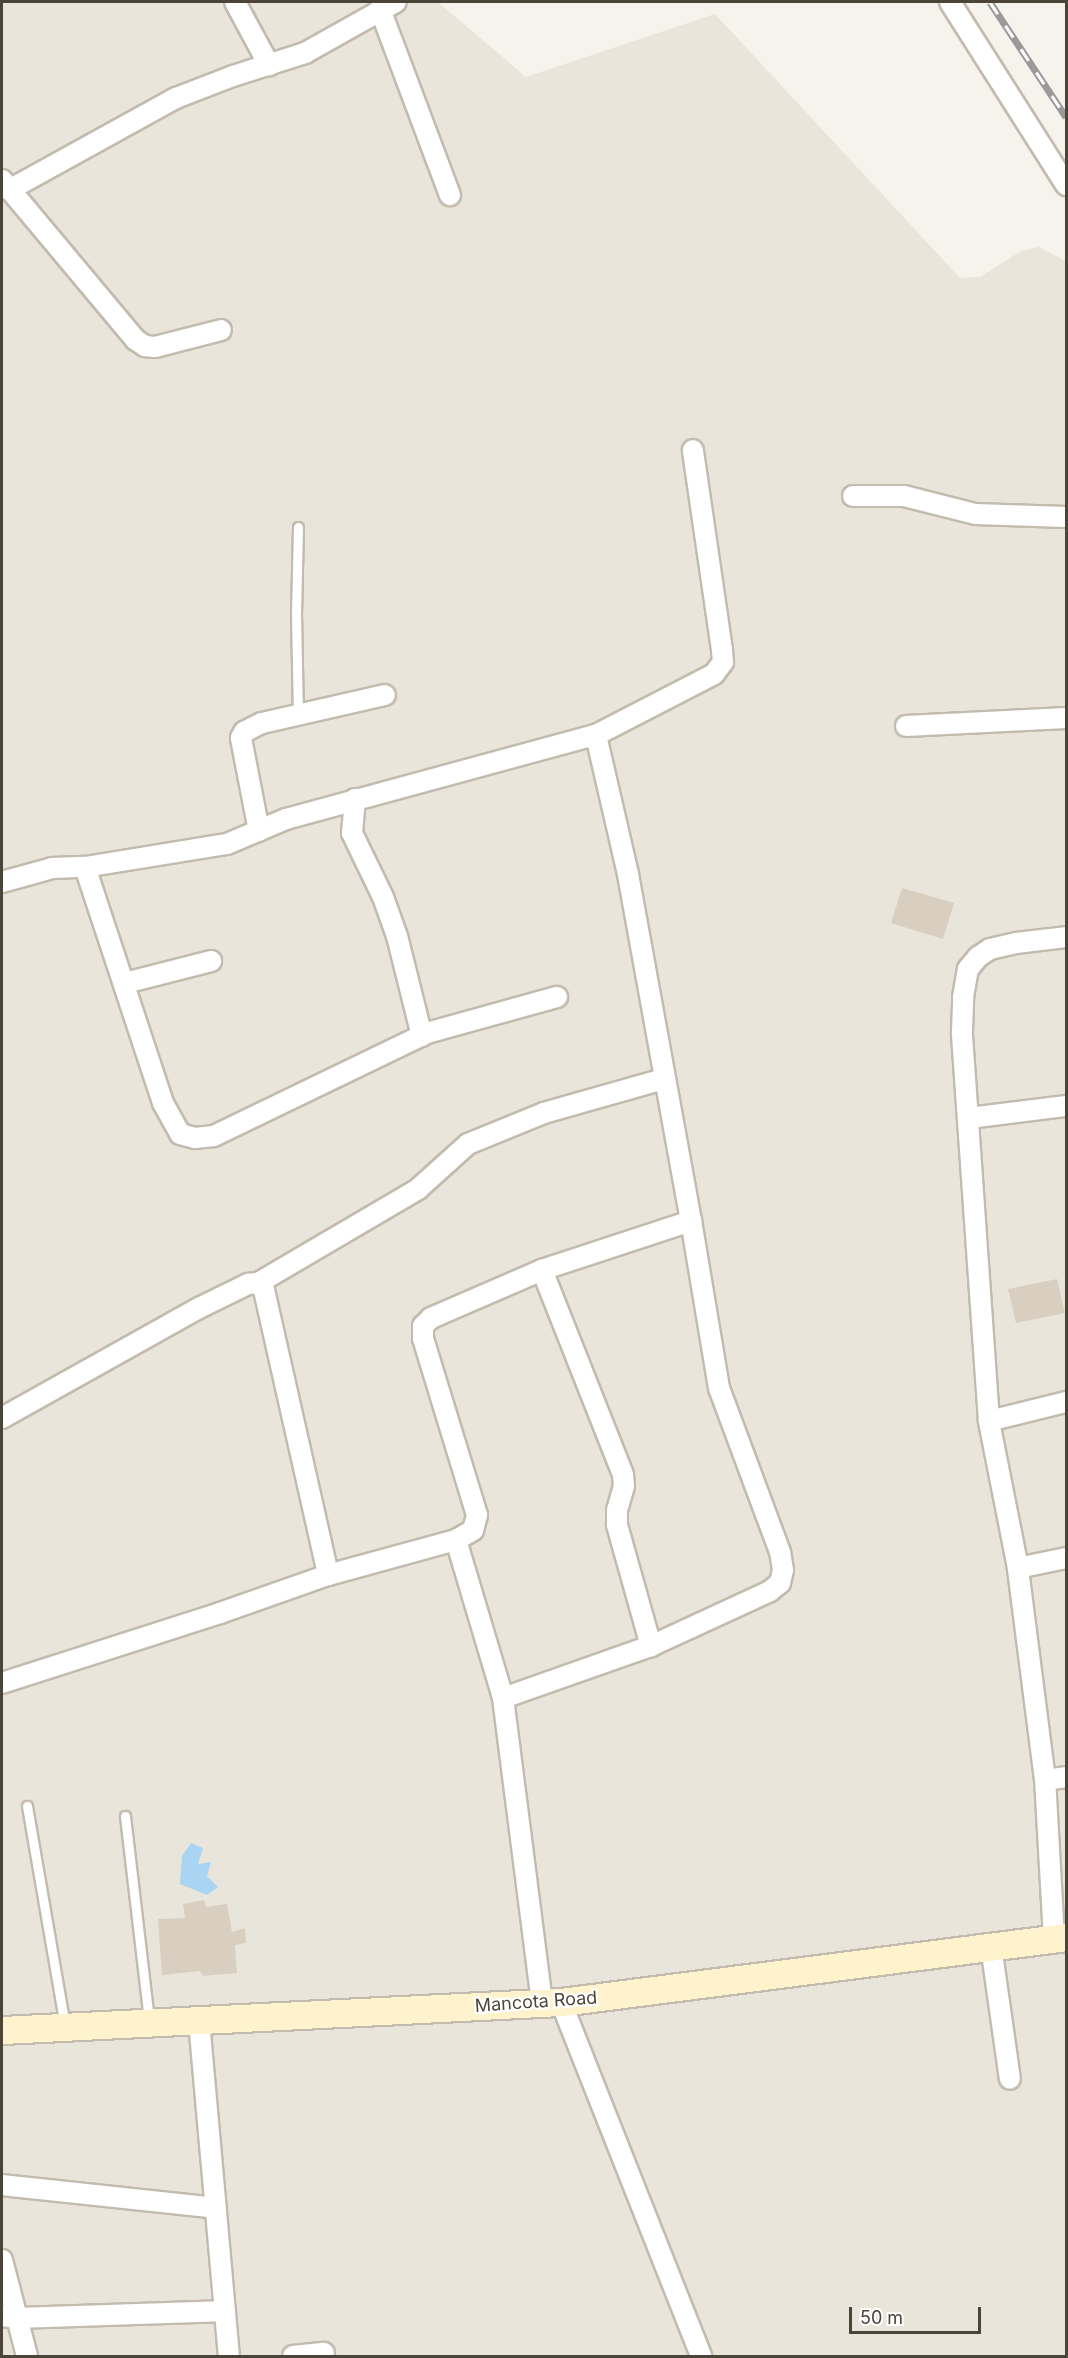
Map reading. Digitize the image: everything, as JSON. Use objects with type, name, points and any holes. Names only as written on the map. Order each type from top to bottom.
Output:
[{"type":"main road","name":"Mancota Road","points":[[2,2030],[551,2003],[1060,1938]]},
{"type":"street","points":[[235,2],[269,65]]},
{"type":"street","points":[[950,2],[1066,185]]},
{"type":"street","points":[[221,330],[155,346],[145,345],[136,340],[5,185],[176,98],[305,53],[388,5],[450,195]]},
{"type":"street","points":[[2,882],[52,868],[85,867],[193,852],[227,844],[286,819],[596,735],[714,674],[723,662],[693,450]]},
{"type":"street","points":[[853,496],[904,496],[975,514],[1066,517]]},
{"type":"street","points":[[259,831],[241,738],[244,732],[252,726],[385,695]]},
{"type":"street","points":[[906,726],[1066,718]]},
{"type":"street","points":[[503,1698],[651,1646],[770,1591],[780,1583],[783,1570],[780,1552],[719,1388],[691,1221],[663,1079],[653,1004],[628,874],[596,735]]},
{"type":"street","points":[[355,799],[352,833],[383,897],[397,936],[422,1036]]},
{"type":"street","points":[[85,867],[163,1103],[180,1134],[195,1137],[214,1136],[422,1036],[557,997]]},
{"type":"street","points":[[1060,1938],[1045,1780],[1018,1568],[989,1420],[962,1032],[963,998],[968,969],[978,957],[990,950],[1016,943],[1066,937]]},
{"type":"street","points":[[125,984],[211,961]]},
{"type":"street","points":[[2,1418],[199,1308],[248,1284],[258,1283],[418,1189],[468,1144],[544,1113],[663,1079]]},
{"type":"street","points":[[969,1118],[1066,1106]]},
{"type":"street","points":[[2,1683],[220,1613],[328,1575],[456,1540],[473,1530],[477,1523],[477,1515],[423,1338],[423,1326],[431,1318],[542,1270],[691,1221]]},
{"type":"street","points":[[542,1270],[621,1468],[624,1486],[617,1510],[617,1525],[651,1646]]},
{"type":"street","points":[[258,1283],[264,1290],[328,1575]]},
{"type":"street","points":[[989,1420],[1066,1401]]},
{"type":"street","points":[[456,1540],[503,1698],[551,2003],[701,2356]]},
{"type":"street","points":[[1018,1568],[1066,1558]]},
{"type":"street","points":[[1045,1780],[1066,1777]]},
{"type":"street","points":[[991,1946],[1010,2079]]},
{"type":"street","points":[[199,2021],[229,2356]]},
{"type":"street","points":[[2,2185],[216,2208]]},
{"type":"street","points":[[2,2260],[10,2317],[27,2356]]},
{"type":"street","points":[[10,2317],[225,2311]]},
{"type":"street","points":[[293,2356],[324,2353]]},
{"type":"lane","points":[[298,528],[296,614],[298,715]]},
{"type":"lane","points":[[27,1806],[66,2027]]},
{"type":"lane","points":[[125,1816],[149,2023]]},
{"type":"shaded area","points":[[2,2],[438,2],[526,77],[715,14],[960,278],[980,277],[1021,251],[1039,247],[1066,261],[1066,2356],[2,2356]]},
{"type":"water","points":[[191,1843],[203,1848],[198,1864],[211,1862],[207,1876],[218,1887],[207,1895],[180,1884],[182,1856]]},
{"type":"building","points":[[902,888],[954,903],[943,939],[891,923]]},
{"type":"building","points":[[1057,1279],[1065,1313],[1016,1323],[1008,1289]]},
{"type":"building","points":[[204,1900],[206,1907],[227,1904],[232,1932],[245,1928],[246,1943],[235,1945],[237,1973],[203,1976],[200,1971],[162,1975],[158,1919],[185,1918],[183,1904]]},
{"type":"railway","points":[[990,2],[1066,117]]}]
